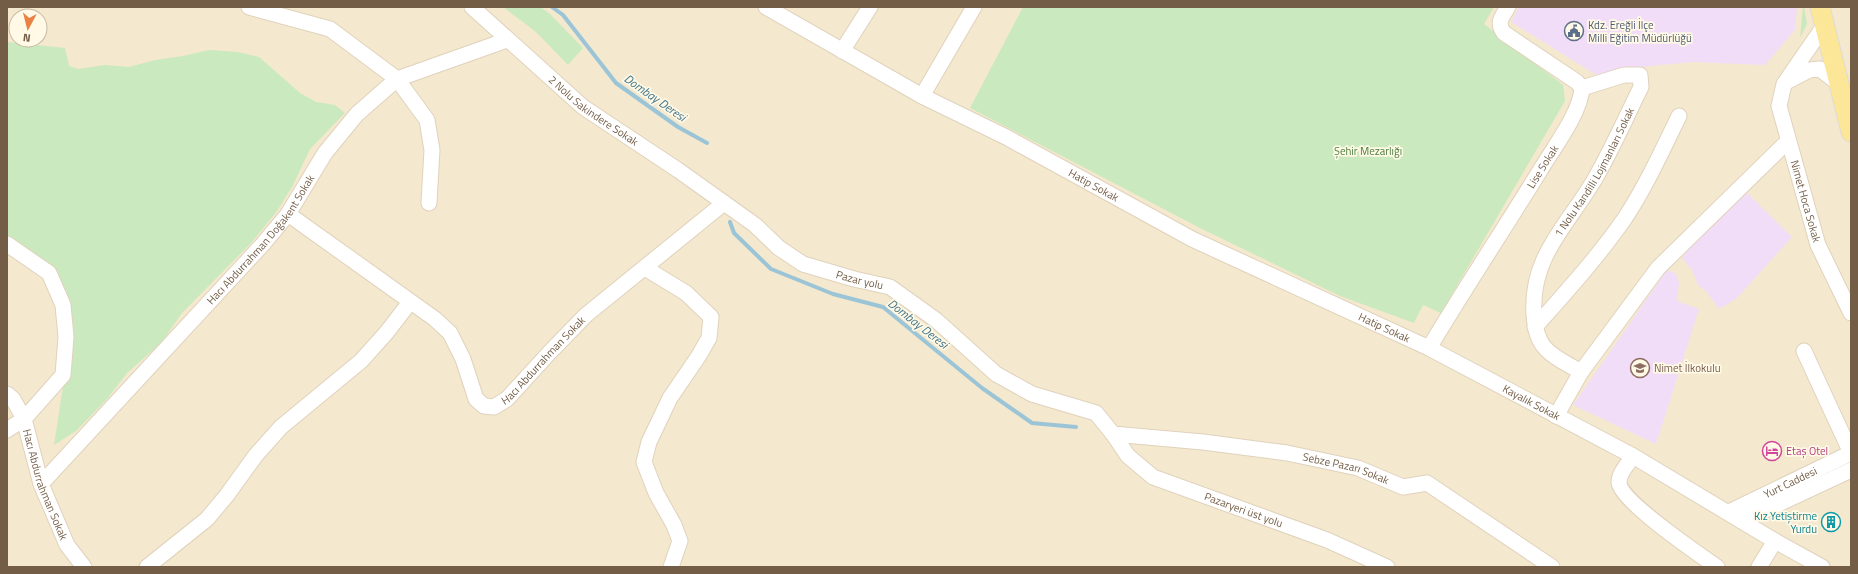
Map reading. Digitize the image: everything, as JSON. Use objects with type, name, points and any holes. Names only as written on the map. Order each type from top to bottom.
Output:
[{"type":"main road","points":[[1820,7],[1851,132]]},
{"type":"street","points":[[249,7],[330,29],[397,79],[427,120],[432,150],[429,203]]},
{"type":"street","name":"2 Nolu Sakindere Sokak","points":[[472,7],[583,107],[678,170],[724,203]]},
{"type":"street","name":"Hatip Sokak","points":[[766,7],[922,96],[1006,137],[1192,239],[1429,348]]},
{"type":"street","points":[[842,51],[870,7]]},
{"type":"street","points":[[922,96],[974,7]]},
{"type":"street","points":[[1508,7],[1500,21],[1500,27],[1504,33],[1577,82],[1582,88]]},
{"type":"street","name":"Nimet Hoca Sokak","points":[[1824,26],[1784,84],[1779,106],[1818,245],[1851,313]]},
{"type":"street","name":"Hacı Abdurrahman Doğakent Sokak","points":[[41,484],[288,214],[325,153],[357,114],[397,79],[507,40]]},
{"type":"street","points":[[1784,84],[1809,70],[1820,69],[1838,83]]},
{"type":"street","name":"1 Nolu Kandilli Lojmanları Sokak","points":[[1581,372],[1546,349],[1539,339],[1535,327],[1534,305],[1537,278],[1546,252],[1594,182],[1641,87],[1642,80],[1640,75],[1624,75],[1582,88]]},
{"type":"street","name":"Lise Sokak","points":[[1429,348],[1568,124],[1581,96],[1582,88]]},
{"type":"street","points":[[1535,327],[1597,256],[1624,219],[1646,184],[1679,116]]},
{"type":"street","points":[[1556,416],[1581,372],[1658,268],[1788,141]]},
{"type":"street","name":"Hacı Abdurrahman Sokak","points":[[288,214],[435,319],[450,333],[463,359],[476,399],[484,406],[494,407],[507,399],[586,315],[724,203]]},
{"type":"street","name":"Pazar yolu","points":[[724,203],[755,225],[779,248],[803,264],[854,279],[890,287],[936,320],[996,374],[1032,394],[1096,413],[1113,434]]},
{"type":"street","name":"Hacı Abdurrahman Sokak","points":[[7,244],[49,273],[63,305],[66,337],[63,376],[24,419],[41,484],[67,545],[84,567]]},
{"type":"street","points":[[645,268],[686,293],[711,317],[709,338],[670,398],[649,442],[644,462],[656,493],[674,525],[680,541],[671,567]]},
{"type":"street","points":[[147,567],[207,519],[227,495],[256,455],[281,427],[361,361],[387,332],[410,302]]},
{"type":"street","name":"Kayalık Sokak","points":[[1429,348],[1633,456],[1729,512],[1775,541],[1822,567]]},
{"type":"street","points":[[1804,351],[1851,453]]},
{"type":"street","points":[[7,394],[13,399],[24,419],[7,430]]},
{"type":"street","name":"Pazaryeri üst yolu","points":[[1113,434],[1128,456],[1153,477],[1327,540],[1387,567]]},
{"type":"street","name":"Sebze Pazarı Sokak","points":[[1113,434],[1203,442],[1287,453],[1358,468],[1403,487],[1427,483],[1552,567]]},
{"type":"street","name":"Yurt Caddesi","points":[[1729,512],[1851,453]]},
{"type":"street","points":[[1633,456],[1620,476],[1618,484],[1622,492],[1643,512],[1717,567]]},
{"type":"street","name":"Yurt Caddesi","points":[[1742,521],[1851,470]]},
{"type":"street","points":[[1759,567],[1775,541]]},
{"type":"shaded area","points":[[7,7],[1851,7],[1851,567],[7,567]]},
{"type":"shaded area","points":[[1519,7],[1797,7],[1795,30],[1765,65],[1693,62],[1650,66],[1598,76],[1511,22]]},
{"type":"shaded area","points":[[1742,188],[1792,237],[1736,299],[1719,309],[1706,291],[1698,285],[1692,270],[1682,258],[1693,243]]},
{"type":"shaded area","name":"Nimet İlkokulu","points":[[1667,270],[1676,274],[1679,283],[1677,301],[1699,309],[1656,444],[1573,405]]},
{"type":"green space","points":[[503,7],[540,7],[550,14],[583,48],[568,65],[536,32]]},
{"type":"green space","name":"Şehir Mezarlığı","points":[[1023,7],[1494,7],[1484,24],[1563,85],[1565,101],[1441,313],[1423,305],[1414,323],[1340,296],[1200,228],[970,108]]},
{"type":"green space","points":[[1803,7],[1807,24],[1800,38]]},
{"type":"green space","points":[[7,42],[8,48],[48,48],[48,46],[65,48],[69,66],[78,69],[105,65],[129,67],[155,60],[209,50],[238,52],[259,57],[300,93],[316,102],[335,105],[345,113],[310,149],[292,187],[277,211],[252,242],[182,313],[161,343],[127,373],[107,399],[76,431],[54,445],[68,354],[66,305],[38,260],[7,235]]},
{"type":"waterway","name":"Dombay Deresi","points":[[552,7],[563,15],[616,83],[678,127],[707,143]]},
{"type":"waterway","name":"Dombay Deresi","points":[[730,222],[734,233],[771,269],[833,294],[883,307],[982,388],[1032,423],[1076,427]]},
{"type":"place","name":"Kdz. Ereğli İlçe Milli Eğitim Müdürlüğü","points":[[1574,31]]},
{"type":"place","name":"Nimet İlkokulu","points":[[1640,368]]},
{"type":"place","name":"Etaş Otel","points":[[1772,451]]},
{"type":"place","name":"Kız Yetiştirme Yurdu","points":[[1831,522]]}]
